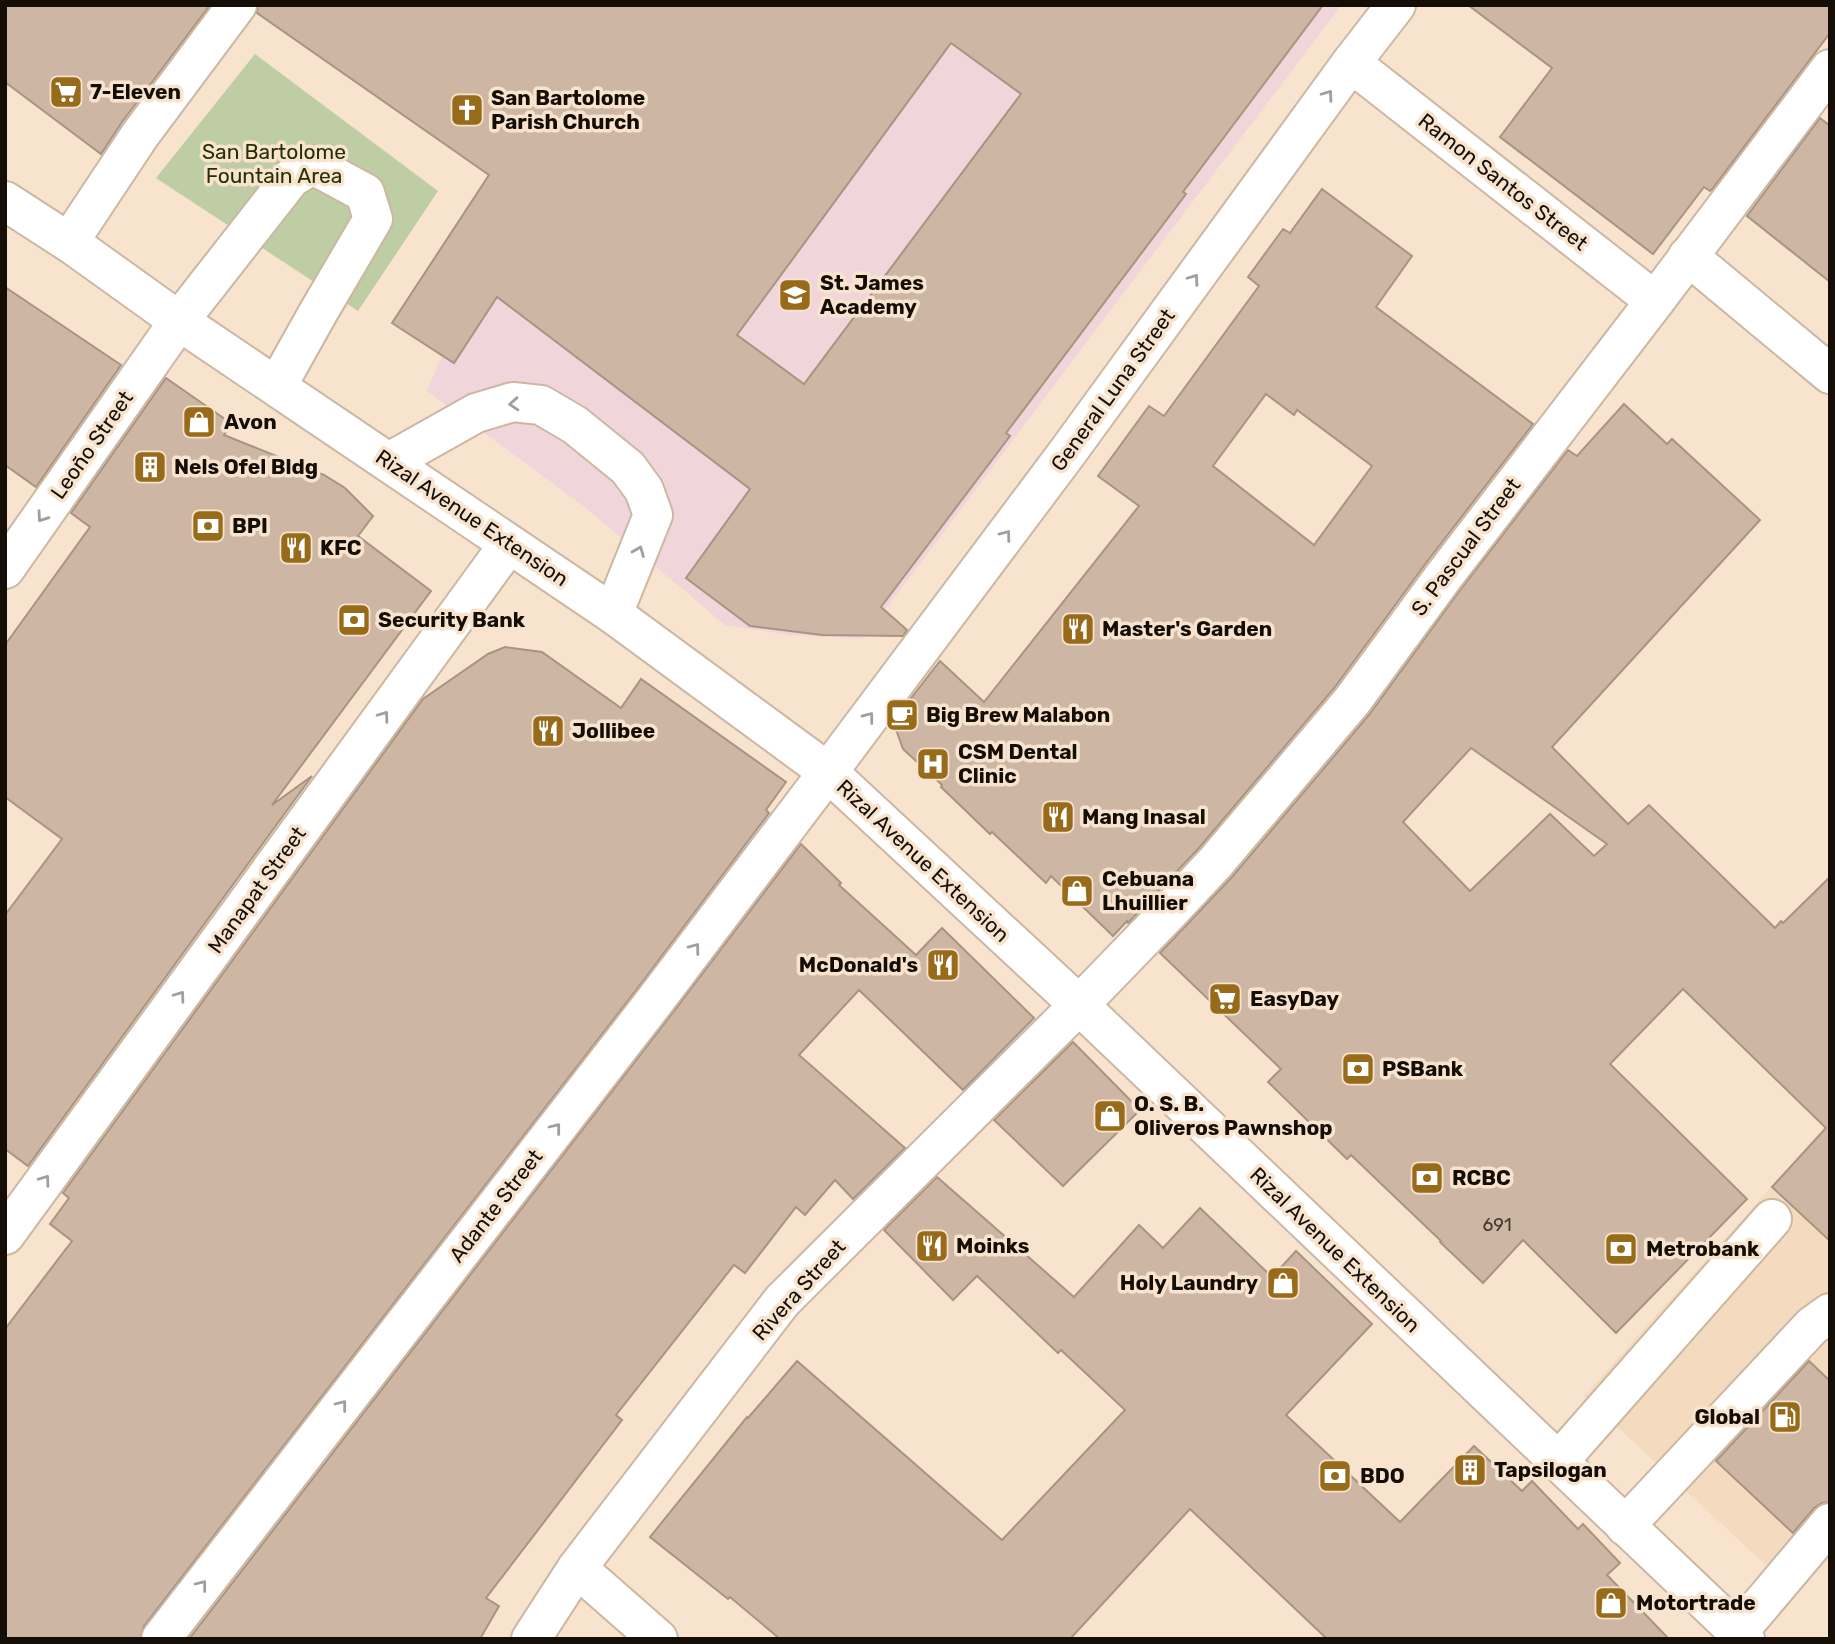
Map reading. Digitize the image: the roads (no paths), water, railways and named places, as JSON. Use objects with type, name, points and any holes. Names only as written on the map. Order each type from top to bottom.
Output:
[{"type":"main road","points":[[69,242],[140,135],[237,5]]},
{"type":"main road","name":"General Luna Street","points":[[828,772],[1068,453],[1396,5]]},
{"type":"main road","name":"Ramon Santos Street","points":[[1351,63],[1655,301]]},
{"type":"main road","name":"S. Pascual Street","points":[[1079,1005],[1215,863],[1352,701],[1452,565],[1830,69]]},
{"type":"main road","name":"Leoño Street","points":[[7,564],[179,321],[291,178],[313,165],[365,193],[373,219],[277,386]]},
{"type":"main road","name":"Rizal Avenue Extension","points":[[5,201],[613,614],[828,772],[1079,1005],[1741,1635]]},
{"type":"main road","points":[[1688,256],[1830,374]]},
{"type":"main road","points":[[389,462],[476,413],[513,402],[541,405],[575,425],[628,468],[644,490],[653,515],[613,614]]},
{"type":"main road","name":"Manapat Street","points":[[5,1235],[509,544]]},
{"type":"main road","name":"Adante Street","points":[[161,1639],[654,1002],[828,772]]},
{"type":"main road","name":"Rivera Street","points":[[531,1639],[577,1568],[782,1301],[1079,1005]]},
{"type":"main road","points":[[1558,1462],[1772,1219]]},
{"type":"main road","points":[[1625,1526],[1812,1326],[1830,1313]]},
{"type":"main road","points":[[1741,1635],[1830,1523]]},
{"type":"main road","points":[[577,1568],[658,1639]]},
{"type":"place","name":"7-Eleven","points":[[66,92]]},
{"type":"place","name":"San Bartolome Parish Church","points":[[467,110]]},
{"type":"place","name":"St. James Academy","points":[[795,295]]},
{"type":"place","name":"Avon","points":[[199,422]]},
{"type":"place","name":"Nels Ofel Bldg","points":[[150,467]]},
{"type":"place","name":"BPI","points":[[208,526]]},
{"type":"place","name":"KFC","points":[[296,548]]},
{"type":"place","name":"Security Bank","points":[[354,620]]},
{"type":"place","name":"Master's Garden","points":[[1078,629]]},
{"type":"place","name":"Big Brew Malabon","points":[[902,715]]},
{"type":"place","name":"Jollibee","points":[[548,731]]},
{"type":"place","name":"CSM Dental Clinic","points":[[933,764]]},
{"type":"place","name":"Mang Inasal","points":[[1058,817]]},
{"type":"place","name":"Cebuana Lhuillier","points":[[1077,891]]},
{"type":"place","name":"McDonald's","points":[[943,965]]},
{"type":"place","name":"EasyDay","points":[[1225,999]]},
{"type":"place","name":"PSBank","points":[[1358,1069]]},
{"type":"place","name":"O. S. B. Oliveros Pawnshop","points":[[1110,1116]]},
{"type":"place","name":"RCBC","points":[[1427,1178]]},
{"type":"place","name":"Moinks","points":[[932,1246]]},
{"type":"place","name":"Metrobank","points":[[1621,1249]]},
{"type":"place","name":"Holy Laundry","points":[[1283,1283]]},
{"type":"place","name":"Global","points":[[1785,1417]]},
{"type":"place","name":"Tapsilogan","points":[[1470,1470]]},
{"type":"place","name":"BDO","points":[[1335,1476]]},
{"type":"place","name":"Motortrade","points":[[1611,1603]]},
{"type":"park label","name":"San Bartolome Fountain Area","points":[[274,164]]}]
